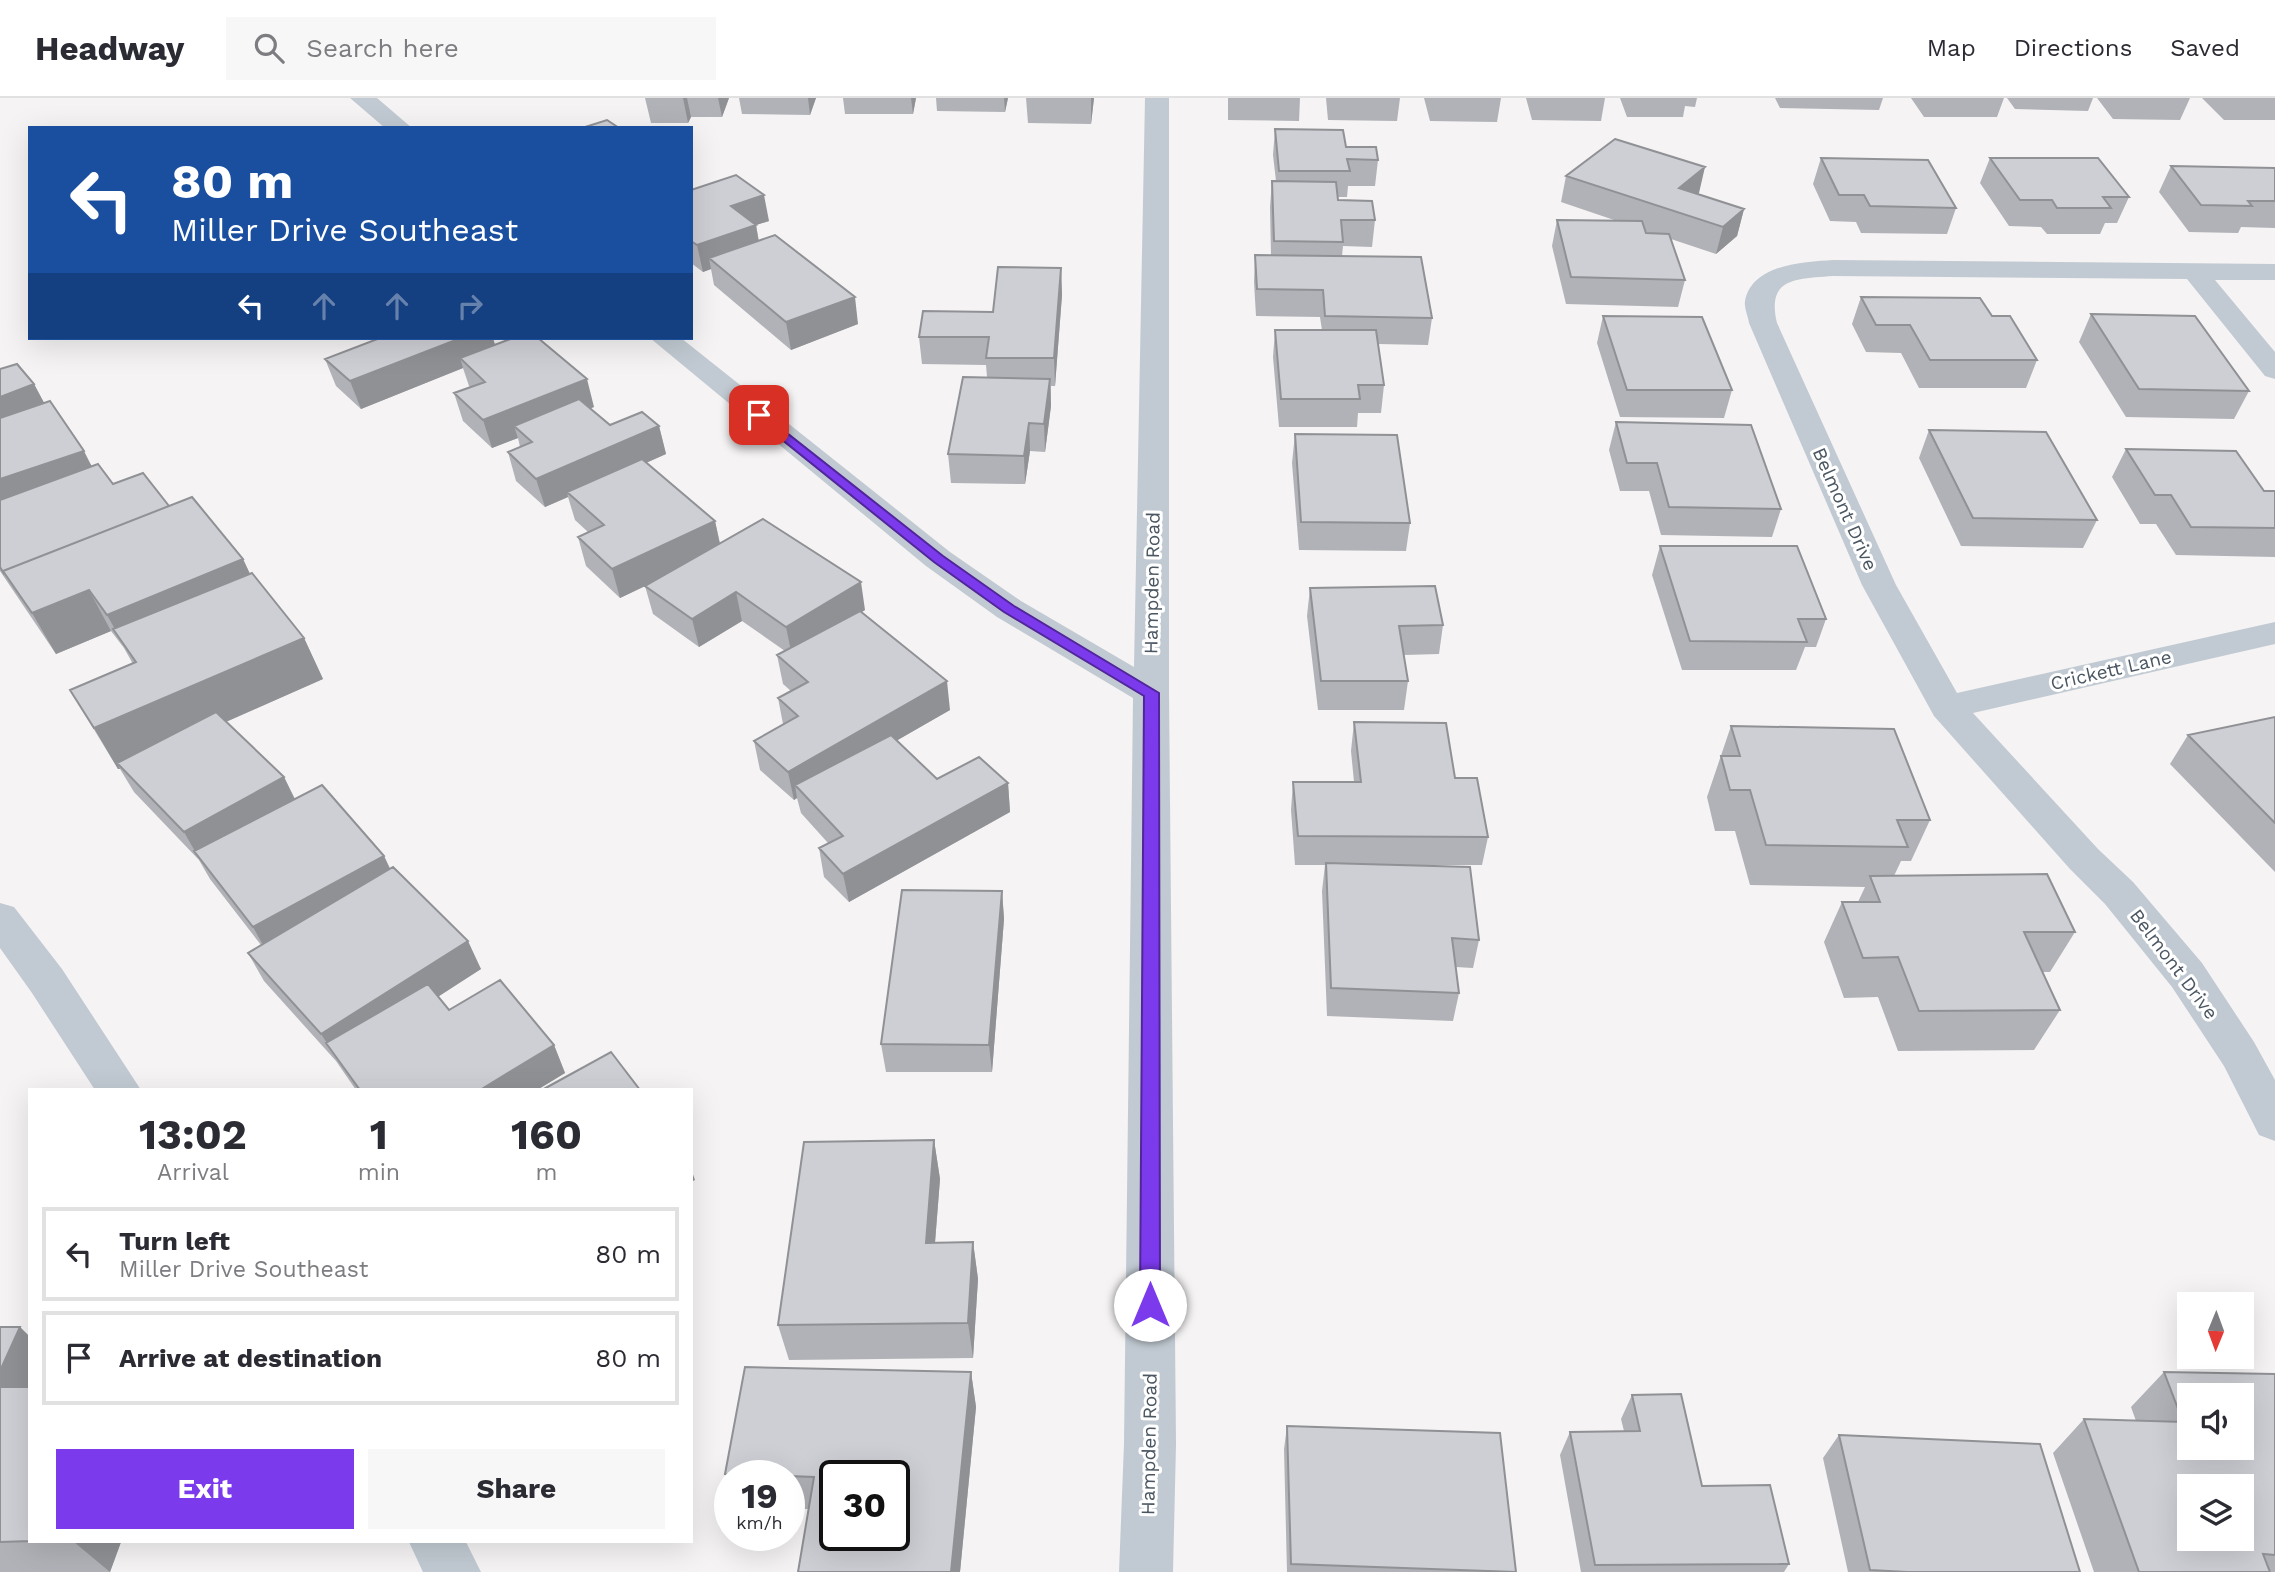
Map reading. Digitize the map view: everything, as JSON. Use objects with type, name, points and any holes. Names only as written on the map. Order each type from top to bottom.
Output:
[{"type":"street","points":[[362,98],[397,126]]},
{"type":"street","name":"Hampden Road","points":[[1146,1572],[1150,1444],[1151,693],[1157,98]]},
{"type":"street","name":"Belmont Drive","points":[[2275,272],[1833,268],[1778,277],[1766,287],[1759,303],[1763,323],[1879,585],[1947,707],[2084,859],[2119,893],[2187,975],[2239,1054],[2275,1122]]},
{"type":"street","points":[[2195,272],[2275,370]]},
{"type":"street","points":[[666,340],[938,559],[1009,609],[1151,693]]},
{"type":"street","name":"Crickett Lane","points":[[1947,707],[2275,633]]},
{"type":"street","points":[[0,918],[47,981],[118,1088]]},
{"type":"street","points":[[436,1543],[454,1572]]},
{"type":"building","points":[[607,120],[616,126],[588,126]]},
{"type":"building","points":[[1275,129],[1343,130],[1346,147],[1376,147],[1378,160],[1347,159],[1350,171],[1279,171]]},
{"type":"building","points":[[1615,139],[1705,167],[1679,188],[1744,209],[1723,227],[1566,176]]},
{"type":"building","points":[[1821,158],[1928,160],[1956,208],[1870,206],[1864,195],[1839,195]]},
{"type":"building","points":[[1990,158],[2098,158],[2129,197],[2103,197],[2111,208],[2057,208],[2052,200],[2020,200]]},
{"type":"building","points":[[2171,166],[2275,168],[2275,201],[2248,201],[2252,206],[2201,205]]},
{"type":"building","points":[[736,175],[764,195],[731,206],[756,225],[697,245],[693,242],[693,189]]},
{"type":"building","points":[[1272,181],[1336,182],[1338,200],[1372,201],[1375,220],[1341,220],[1343,242],[1274,241]]},
{"type":"building","points":[[1557,220],[1642,221],[1646,233],[1669,234],[1685,280],[1571,277]]},
{"type":"building","points":[[775,235],[855,297],[786,322],[709,258]]},
{"type":"building","points":[[1255,255],[1421,257],[1432,318],[1325,316],[1323,290],[1257,289]]},
{"type":"building","points":[[998,267],[1061,268],[1054,358],[986,358],[989,337],[919,337],[923,311],[993,312]]},
{"type":"building","points":[[1861,297],[1980,298],[1992,316],[2010,316],[2037,360],[1930,360],[1910,325],[1876,325]]},
{"type":"building","points":[[2091,314],[2195,316],[2249,391],[2139,389]]},
{"type":"building","points":[[1603,316],[1702,317],[1732,390],[1627,390]]},
{"type":"building","points":[[1275,330],[1376,330],[1384,385],[1358,385],[1360,399],[1281,399]]},
{"type":"building","points":[[375,340],[456,340],[350,381],[325,359]]},
{"type":"building","points":[[508,340],[540,340],[587,379],[483,420],[454,393],[485,382],[460,358]]},
{"type":"building","points":[[17,364],[34,384],[0,397],[0,369]]},
{"type":"building","points":[[963,377],[1050,379],[1044,424],[1029,423],[1024,456],[948,454]]},
{"type":"building","points":[[579,399],[610,425],[642,412],[659,426],[536,479],[508,452],[532,442],[514,426]]},
{"type":"building","points":[[50,401],[84,451],[0,479],[0,418]]},
{"type":"building","points":[[1616,422],[1751,425],[1781,509],[1669,507],[1657,463],[1627,463]]},
{"type":"building","points":[[1929,430],[2046,432],[2097,520],[1973,518]]},
{"type":"building","points":[[1295,434],[1397,435],[1410,523],[1301,522]]},
{"type":"building","points":[[2126,449],[2236,451],[2264,491],[2275,491],[2275,528],[2191,527],[2171,495],[2155,495]]},
{"type":"building","points":[[642,459],[715,521],[612,569],[578,537],[604,525],[567,492]]},
{"type":"building","points":[[98,464],[113,484],[143,473],[169,506],[3,572],[0,567],[0,500]]},
{"type":"building","points":[[192,497],[243,559],[107,615],[89,590],[32,613],[3,571]]},
{"type":"building","points":[[763,519],[861,582],[786,627],[736,592],[692,619],[645,586]]},
{"type":"building","points":[[1660,546],[1797,546],[1826,619],[1798,619],[1807,642],[1690,641]]},
{"type":"building","points":[[252,573],[304,638],[94,728],[70,690],[136,662],[113,629]]},
{"type":"building","points":[[1435,586],[1443,625],[1399,626],[1408,681],[1321,681],[1310,588]]},
{"type":"building","points":[[860,611],[947,681],[788,772],[754,741],[798,716],[778,698],[808,682],[777,655]]},
{"type":"building","points":[[216,712],[284,777],[184,832],[117,763]]},
{"type":"building","points":[[2275,717],[2275,823],[2188,735]]},
{"type":"building","points":[[1354,722],[1446,723],[1455,778],[1477,778],[1488,837],[1298,836],[1293,782],[1361,782]]},
{"type":"building","points":[[1731,726],[1894,729],[1930,820],[1897,820],[1908,847],[1766,845],[1750,790],[1730,790],[1721,756],[1740,756]]},
{"type":"building","points":[[891,735],[937,779],[979,757],[1008,783],[843,874],[819,848],[843,836],[795,785]]},
{"type":"building","points":[[322,785],[384,856],[253,927],[194,851]]},
{"type":"building","points":[[1326,863],[1470,867],[1479,940],[1452,938],[1459,993],[1331,988]]},
{"type":"building","points":[[393,867],[468,941],[321,1034],[248,953]]},
{"type":"building","points":[[2047,874],[2075,932],[2024,932],[2060,1010],[1919,1011],[1898,957],[1863,958],[1842,902],[1880,902],[1870,876]]},
{"type":"building","points":[[902,890],[1002,891],[989,1045],[881,1044]]},
{"type":"building","points":[[500,980],[554,1045],[483,1088],[359,1088],[326,1043],[428,984],[449,1010]]},
{"type":"building","points":[[611,1052],[638,1088],[546,1088]]},
{"type":"building","points":[[934,1140],[926,1243],[973,1242],[968,1323],[778,1325],[804,1142]]},
{"type":"building","points":[[0,1327],[20,1327],[0,1371]]},
{"type":"building","points":[[745,1367],[971,1372],[951,1572],[798,1572],[802,1551],[805,1551],[805,1530],[814,1477],[805,1477],[805,1460],[728,1460]]},
{"type":"building","points":[[2164,1372],[2275,1374],[2275,1555],[2263,1554],[2270,1572],[2139,1572],[2084,1419],[2177,1422],[2177,1460],[2254,1460],[2254,1383],[2177,1383],[2177,1406]]},
{"type":"building","points":[[0,1387],[28,1387],[28,1541],[0,1542]]},
{"type":"building","points":[[1681,1394],[1702,1486],[1770,1485],[1789,1564],[1595,1565],[1570,1432],[1640,1431],[1632,1395]]},
{"type":"building","points":[[1287,1426],[1500,1433],[1516,1572],[1291,1564]]},
{"type":"building","points":[[1839,1435],[2040,1444],[2080,1572],[1870,1570]]},
{"type":"route","points":[[759,415],[938,559],[1009,609],[1151,693],[1150,1305]]}]
